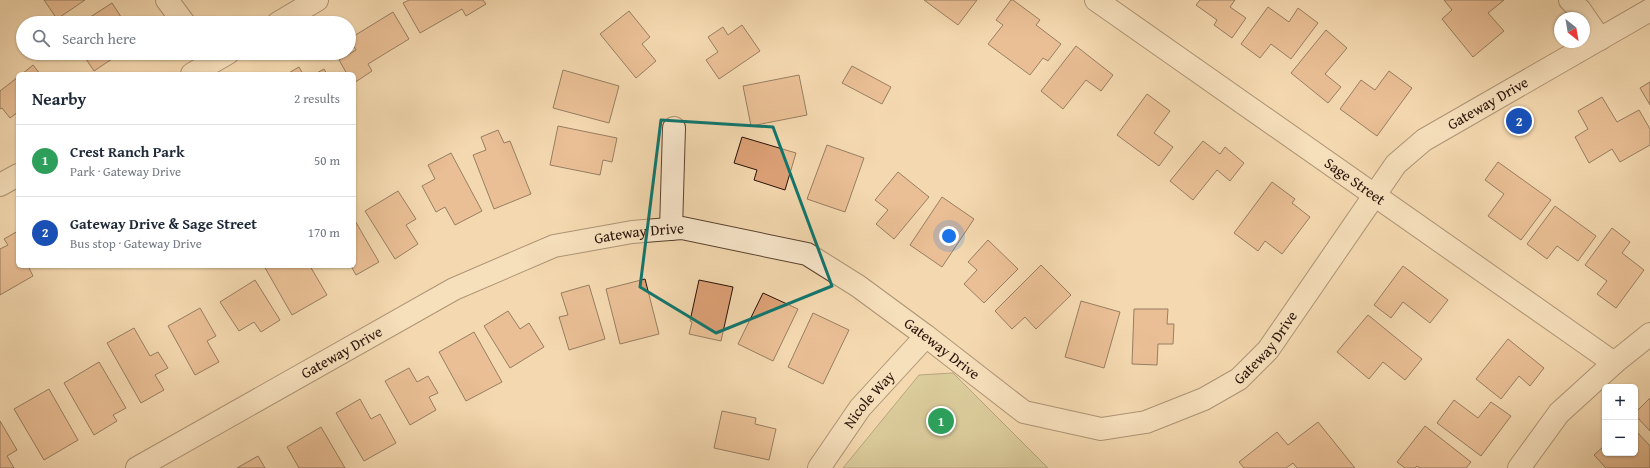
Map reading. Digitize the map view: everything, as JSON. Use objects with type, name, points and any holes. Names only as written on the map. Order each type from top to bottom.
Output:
[{"type":"street","points":[[167,0],[179,16]]},
{"type":"street","points":[[290,16],[317,0]]},
{"type":"street","name":"Sage Street","points":[[1096,0],[1614,363]]},
{"type":"street","points":[[1570,0],[1580,10],[1600,40]]},
{"type":"street","name":"Gateway Drive","points":[[137,468],[454,289],[554,246],[632,232],[682,228],[807,254],[858,286],[926,336],[1024,412],[1101,429],[1146,422],[1204,400],[1239,379],[1268,350],[1396,164],[1424,140],[1650,10]]},
{"type":"street","points":[[195,72],[210,60]]},
{"type":"street","points":[[671,229],[674,128]]},
{"type":"street","points":[[0,185],[16,176]]},
{"type":"street","points":[[1519,468],[1559,413],[1614,363],[1650,334]]},
{"type":"street","name":"Nicole Way","points":[[818,468],[860,408],[926,336]]},
{"type":"highlighted area","points":[[661,120],[773,127],[832,286],[716,333],[640,287]]},
{"type":"shaded area","points":[[953,373],[1048,468],[843,468],[919,375]]},
{"type":"building","points":[[44,0],[85,0],[61,16],[55,16]]},
{"type":"building","points":[[409,0],[483,0],[486,4],[466,16],[462,9],[420,33],[403,3]]},
{"type":"building","points":[[924,0],[977,0],[958,25]]},
{"type":"building","points":[[1011,0],[1040,20],[1036,25],[1061,44],[1048,61],[1043,58],[1030,75],[988,44],[1003,25],[996,20]]},
{"type":"building","points":[[1200,0],[1235,0],[1230,7],[1246,18],[1232,38],[1214,25],[1217,20],[1196,5]]},
{"type":"building","points":[[1444,0],[1504,0],[1488,13],[1504,31],[1473,57],[1442,19],[1452,10]]},
{"type":"building","points":[[112,3],[120,16],[92,16]]},
{"type":"building","points":[[1268,7],[1289,22],[1298,8],[1318,23],[1291,59],[1271,44],[1260,58],[1241,44]]},
{"type":"building","points":[[629,11],[650,37],[642,44],[656,61],[636,78],[600,34]]},
{"type":"building","points":[[393,12],[409,39],[368,64],[372,71],[356,82],[356,72],[346,72],[339,60],[356,60],[356,35]]},
{"type":"building","points":[[742,25],[760,51],[719,79],[706,60],[718,52],[708,37],[723,27],[728,35]]},
{"type":"building","points":[[1326,30],[1347,48],[1325,74],[1341,87],[1328,103],[1291,73]]},
{"type":"building","points":[[1076,46],[1113,75],[1101,91],[1086,80],[1063,109],[1041,91]]},
{"type":"building","points":[[87,60],[110,60],[94,71]]},
{"type":"building","points":[[33,65],[38,72],[24,72]]},
{"type":"building","points":[[852,66],[891,87],[882,104],[842,83]]},
{"type":"building","points":[[299,67],[302,72],[290,72]]},
{"type":"building","points":[[324,69],[326,72],[319,72]]},
{"type":"building","points":[[563,70],[619,86],[609,123],[553,108]]},
{"type":"building","points":[[1389,71],[1412,88],[1377,136],[1340,109],[1361,80],[1375,90]]},
{"type":"building","points":[[799,75],[807,115],[751,126],[743,86]]},
{"type":"building","points":[[16,79],[16,114],[10,118],[2,108],[0,109],[0,91]]},
{"type":"building","points":[[1650,82],[1650,105],[1640,88]]},
{"type":"building","points":[[1147,94],[1170,111],[1154,133],[1173,147],[1159,166],[1117,135]]},
{"type":"building","points":[[1602,97],[1617,122],[1639,110],[1650,129],[1650,145],[1620,162],[1612,149],[1589,163],[1575,137],[1588,129],[1578,111]]},
{"type":"building","points":[[558,126],[617,138],[612,162],[603,160],[600,175],[550,165]]},
{"type":"building","points":[[498,130],[504,143],[510,141],[531,194],[494,209],[473,155],[486,150],[481,137]]},
{"type":"building","points":[[742,137],[796,153],[785,190],[754,180],[757,170],[734,163]]},
{"type":"building","points":[[1203,141],[1220,154],[1225,147],[1244,163],[1230,181],[1217,170],[1193,200],[1170,181]]},
{"type":"building","points":[[827,145],[864,158],[845,212],[807,199]]},
{"type":"building","points":[[451,153],[482,211],[455,225],[445,207],[436,212],[422,186],[435,179],[428,165]]},
{"type":"building","points":[[1498,162],[1551,200],[1521,240],[1488,216],[1504,194],[1485,180]]},
{"type":"building","points":[[898,172],[929,197],[894,239],[876,224],[888,210],[875,200]]},
{"type":"building","points":[[1272,182],[1295,199],[1292,203],[1310,217],[1282,254],[1265,241],[1258,251],[1234,233]]},
{"type":"building","points":[[398,191],[416,219],[406,225],[418,244],[395,259],[365,211]]},
{"type":"building","points":[[942,197],[974,219],[942,267],[910,245]]},
{"type":"building","points":[[1555,206],[1596,236],[1578,261],[1557,246],[1547,259],[1527,244]]},
{"type":"building","points":[[356,222],[379,262],[356,275],[352,268],[356,268]]},
{"type":"building","points":[[1612,228],[1630,242],[1622,253],[1644,270],[1616,308],[1597,294],[1607,281],[1585,265]]},
{"type":"building","points":[[16,232],[16,268],[29,268],[33,276],[0,295],[0,249],[8,245],[4,239]]},
{"type":"building","points":[[988,240],[1018,269],[984,303],[964,284],[977,270],[968,262]]},
{"type":"building","points":[[1041,265],[1071,295],[1036,329],[1025,317],[1012,329],[995,311]]},
{"type":"building","points":[[1403,266],[1448,300],[1430,323],[1403,302],[1391,318],[1374,305]]},
{"type":"building","points":[[265,268],[311,268],[327,295],[292,315]]},
{"type":"building","points":[[645,279],[659,334],[620,344],[606,289]]},
{"type":"building","points":[[255,280],[280,320],[261,332],[254,322],[239,331],[220,302]]},
{"type":"building","points":[[699,280],[733,287],[721,341],[689,334],[692,322],[690,321]]},
{"type":"building","points":[[589,285],[605,339],[569,350],[559,317],[568,315],[561,293]]},
{"type":"building","points":[[763,293],[798,309],[773,361],[738,344]]},
{"type":"building","points":[[1081,301],[1120,312],[1104,368],[1065,357]]},
{"type":"building","points":[[200,308],[216,336],[207,341],[219,362],[195,375],[168,326]]},
{"type":"building","points":[[1134,309],[1168,309],[1167,324],[1174,324],[1173,344],[1158,344],[1157,365],[1132,364]]},
{"type":"building","points":[[508,311],[520,329],[529,323],[544,347],[510,368],[484,326]]},
{"type":"building","points":[[813,313],[849,330],[823,384],[788,367]]},
{"type":"building","points":[[1368,315],[1422,359],[1405,380],[1383,362],[1369,379],[1337,352]]},
{"type":"building","points":[[134,328],[150,356],[158,352],[168,368],[155,375],[164,390],[141,403],[107,343]]},
{"type":"building","points":[[474,332],[502,382],[466,401],[439,352]]},
{"type":"building","points":[[1508,339],[1544,368],[1530,386],[1519,376],[1501,399],[1476,379]]},
{"type":"building","points":[[99,362],[126,408],[113,415],[117,421],[94,435],[64,383]]},
{"type":"building","points":[[409,368],[417,382],[428,376],[438,393],[429,397],[436,410],[410,425],[385,381]]},
{"type":"building","points":[[49,389],[78,440],[44,460],[14,409]]},
{"type":"building","points":[[1650,398],[1650,431],[1638,418],[1638,410]]},
{"type":"building","points":[[360,399],[371,419],[380,414],[396,443],[364,461],[336,413]]},
{"type":"building","points":[[1454,400],[1478,418],[1491,402],[1511,416],[1481,456],[1437,423]]},
{"type":"building","points":[[722,411],[756,418],[755,424],[776,429],[769,460],[714,448]]},
{"type":"building","points":[[0,421],[17,450],[7,456],[14,468],[0,468]]},
{"type":"building","points":[[1318,422],[1355,468],[1297,468],[1293,463],[1286,468],[1244,468],[1239,462],[1277,432],[1288,445]]},
{"type":"building","points":[[1425,426],[1471,462],[1466,468],[1420,468],[1417,466],[1415,468],[1405,468],[1397,462]]},
{"type":"building","points":[[321,427],[345,468],[299,468],[287,447]]},
{"type":"building","points":[[1638,433],[1650,446],[1650,468],[1606,468],[1594,455],[1602,448],[1602,456],[1638,456]]},
{"type":"building","points":[[258,456],[265,468],[237,468]]},
{"type":"place","name":"Gateway Drive & Sage Street","points":[[1519,121]]},
{"type":"place","name":"Crest Ranch Park","points":[[941,421]]}]
